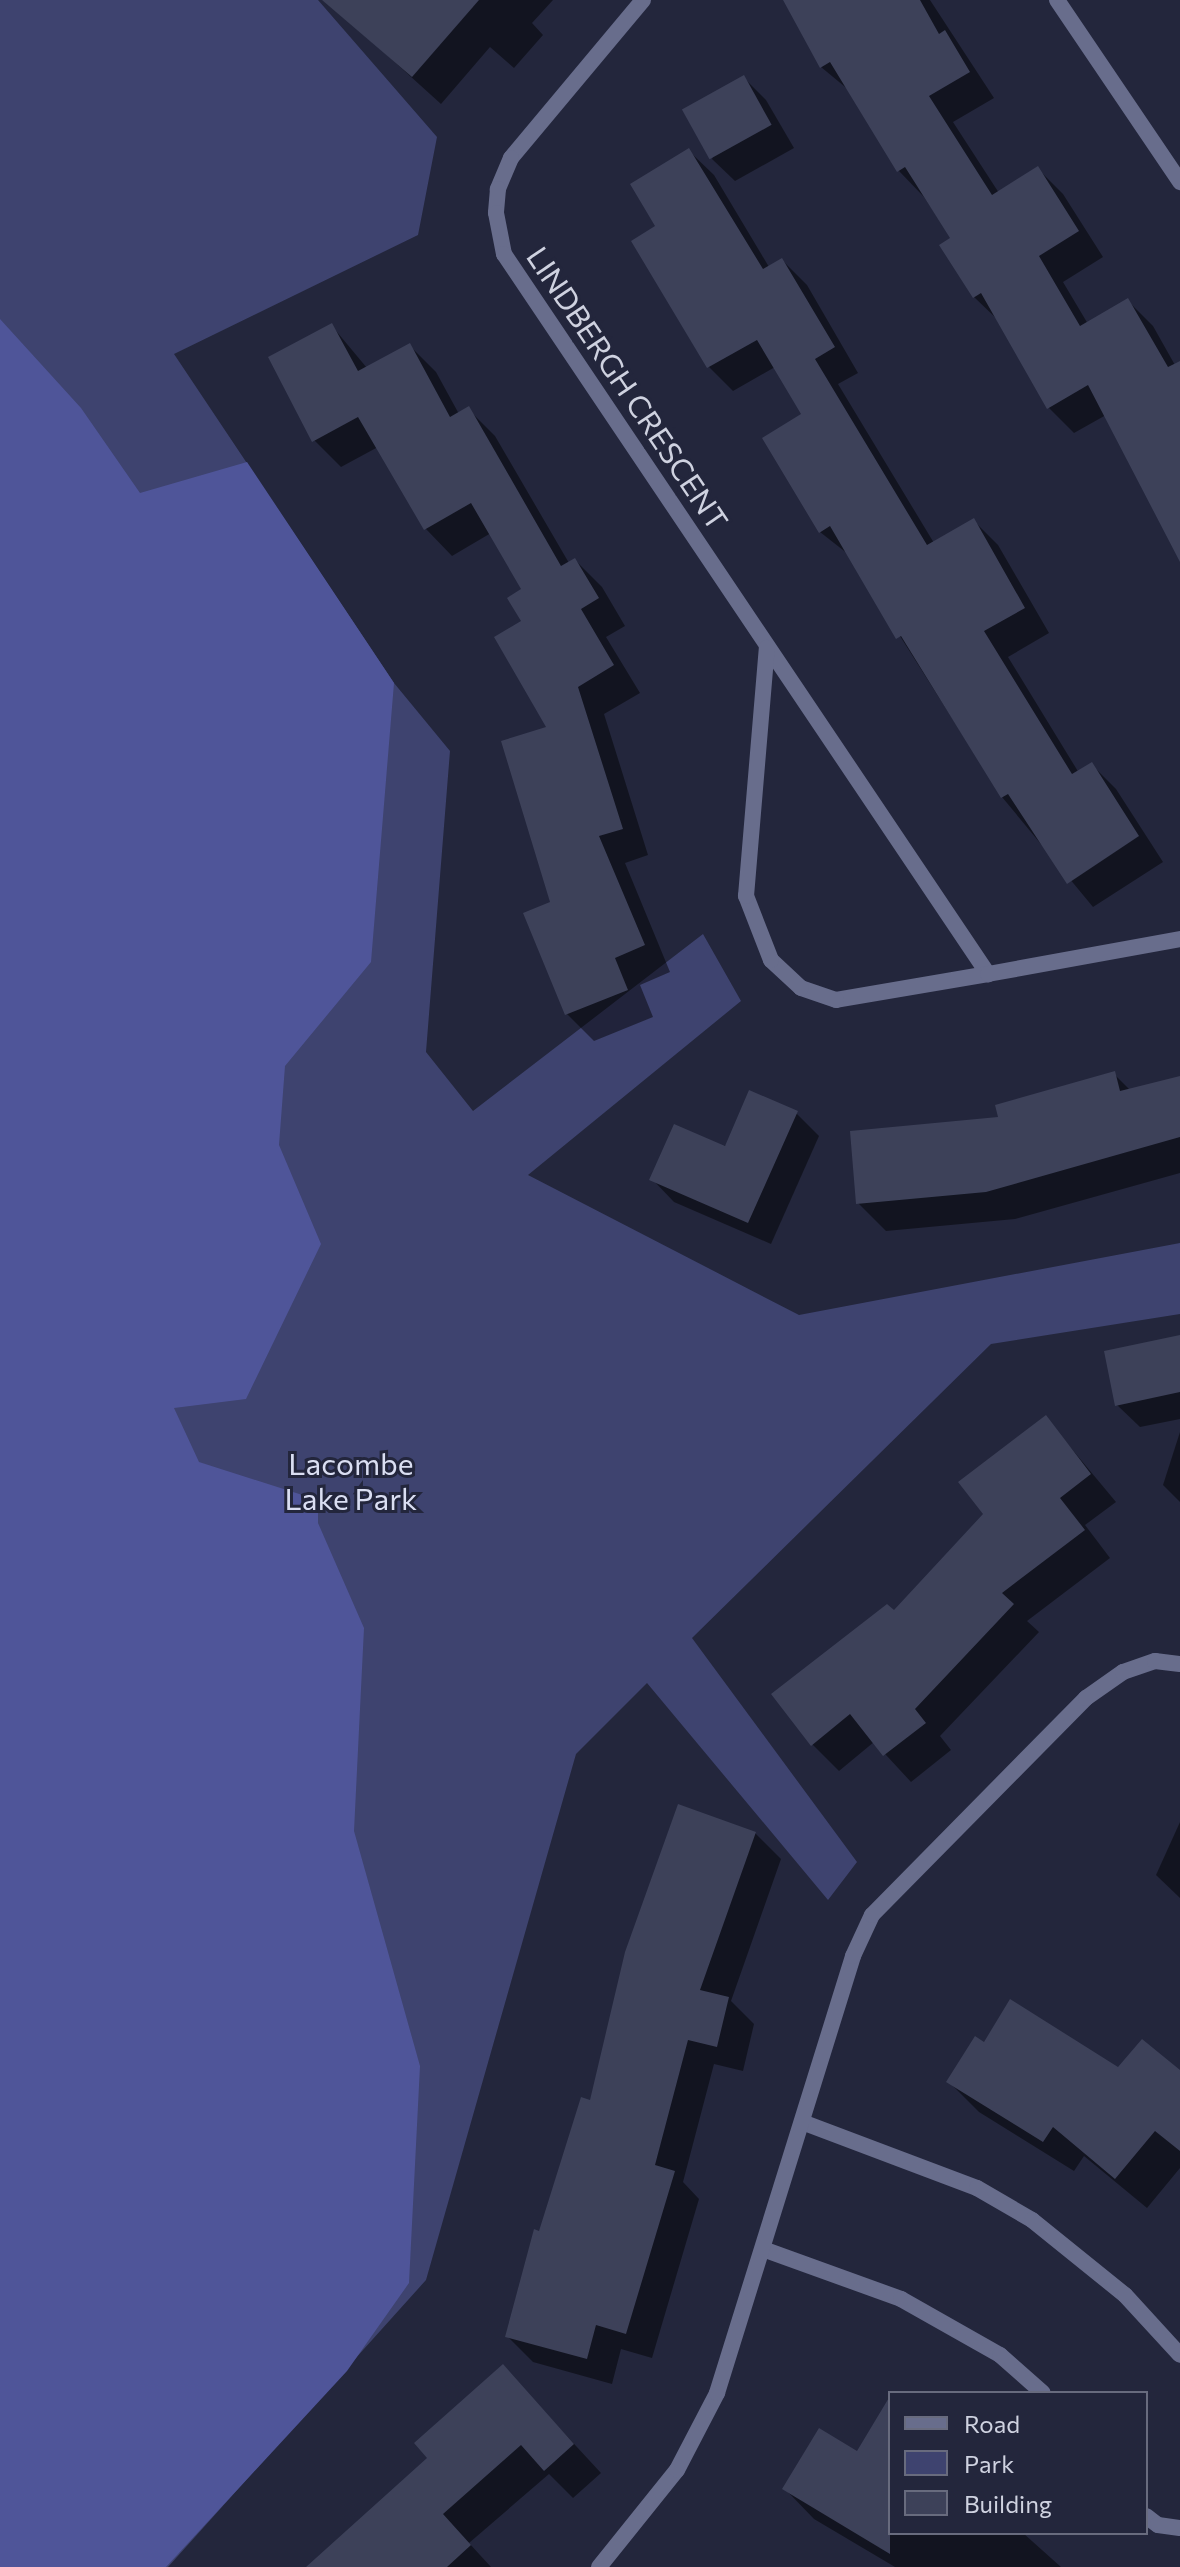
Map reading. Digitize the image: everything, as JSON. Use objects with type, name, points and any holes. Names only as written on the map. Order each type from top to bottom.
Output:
[{"type":"street","name":"LINDBERGH CRESCENT","points":[[643,0],[511,158],[498,189],[497,225],[516,275],[988,974]]},
{"type":"street","points":[[1057,0],[1180,182]]},
{"type":"street","points":[[767,648],[746,896],[771,960],[801,988],[836,1000],[1180,939]]},
{"type":"street","points":[[599,2567],[649,2510],[698,2431],[717,2393],[853,1956],[872,1915],[892,1889],[1086,1698],[1123,1672],[1155,1661],[1180,1664]]},
{"type":"street","points":[[802,2122],[977,2188],[1032,2220],[1125,2295],[1180,2355]]},
{"type":"street","points":[[763,2249],[901,2299],[1000,2355],[1041,2391]]},
{"type":"street","points":[[1148,2518],[1158,2525],[1180,2528]]},
{"type":"green space","name":"Lacombe Lake Park","points":[[0,0],[318,0],[437,137],[418,235],[174,354],[394,683],[450,751],[426,1052],[473,1111],[703,934],[741,1001],[528,1175],[799,1315],[1180,1243],[1180,1314],[991,1344],[692,1638],[857,1862],[828,1900],[647,1683],[576,1754],[426,2280],[168,2567],[0,2567]]},
{"type":"shaded area","name":"Lacombe Lake Park","points":[[0,319],[81,408],[140,493],[247,462],[394,683],[371,962],[285,1066],[279,1145],[321,1244],[246,1399],[174,1408],[199,1462],[318,1500],[318,1523],[364,1628],[354,1831],[420,2066],[409,2283],[347,2371],[166,2567],[0,2567]]},
{"type":"building","points":[[322,0],[479,0],[412,77]]},
{"type":"building","points":[[783,0],[920,0],[939,34],[945,30],[970,72],[929,96],[992,195],[1038,166],[1079,231],[1039,256],[1080,326],[1128,298],[1168,367],[1180,361],[1180,562],[1088,385],[1047,409],[981,293],[973,298],[939,245],[950,238],[905,167],[897,172],[830,62],[820,68]]},
{"type":"building","points":[[744,75],[772,125],[710,159],[682,109]]},
{"type":"building","points":[[689,148],[763,269],[782,258],[835,347],[815,359],[927,545],[974,518],[1025,608],[984,631],[1072,774],[1092,762],[1139,836],[1067,884],[1008,794],[1001,798],[901,636],[896,639],[830,526],[819,533],[762,438],[801,414],[757,340],[707,368],[631,241],[655,226],[630,184]]},
{"type":"building","points":[[332,323],[358,371],[410,343],[450,417],[469,406],[561,566],[575,558],[599,598],[581,609],[614,665],[578,687],[623,829],[599,836],[645,945],[615,958],[628,990],[565,1015],[523,913],[550,902],[501,741],[546,727],[494,637],[521,621],[507,598],[521,589],[471,503],[424,530],[358,417],[312,442],[268,357]]},
{"type":"building","points":[[1115,1071],[1120,1091],[1180,1076],[1180,1137],[986,1192],[856,1204],[850,1131],[998,1117],[995,1105]]},
{"type":"building","points":[[749,1090],[798,1111],[748,1223],[649,1180],[674,1124],[725,1146]]},
{"type":"building","points":[[1180,1335],[1180,1392],[1115,1406],[1104,1351]]},
{"type":"building","points":[[1046,1415],[1091,1474],[1060,1498],[1085,1530],[1002,1593],[1014,1604],[915,1709],[926,1723],[883,1756],[850,1714],[811,1746],[771,1694],[887,1604],[894,1610],[983,1514],[958,1482]]},
{"type":"building","points":[[678,1804],[756,1832],[700,1990],[729,1997],[717,2047],[688,2040],[655,2165],[675,2171],[626,2334],[596,2325],[587,2359],[505,2337],[534,2229],[539,2231],[581,2097],[590,2100],[625,1952]]},
{"type":"building","points":[[1010,1999],[1118,2067],[1142,2039],[1180,2070],[1180,2151],[1155,2131],[1115,2179],[1053,2127],[1043,2142],[946,2082],[975,2036],[984,2042]]},
{"type":"building","points":[[503,2364],[574,2444],[544,2471],[521,2445],[443,2514],[471,2545],[447,2567],[306,2567],[427,2458],[414,2443]]},
{"type":"building","points":[[888,2399],[890,2554],[782,2489],[819,2428],[857,2451]]}]
